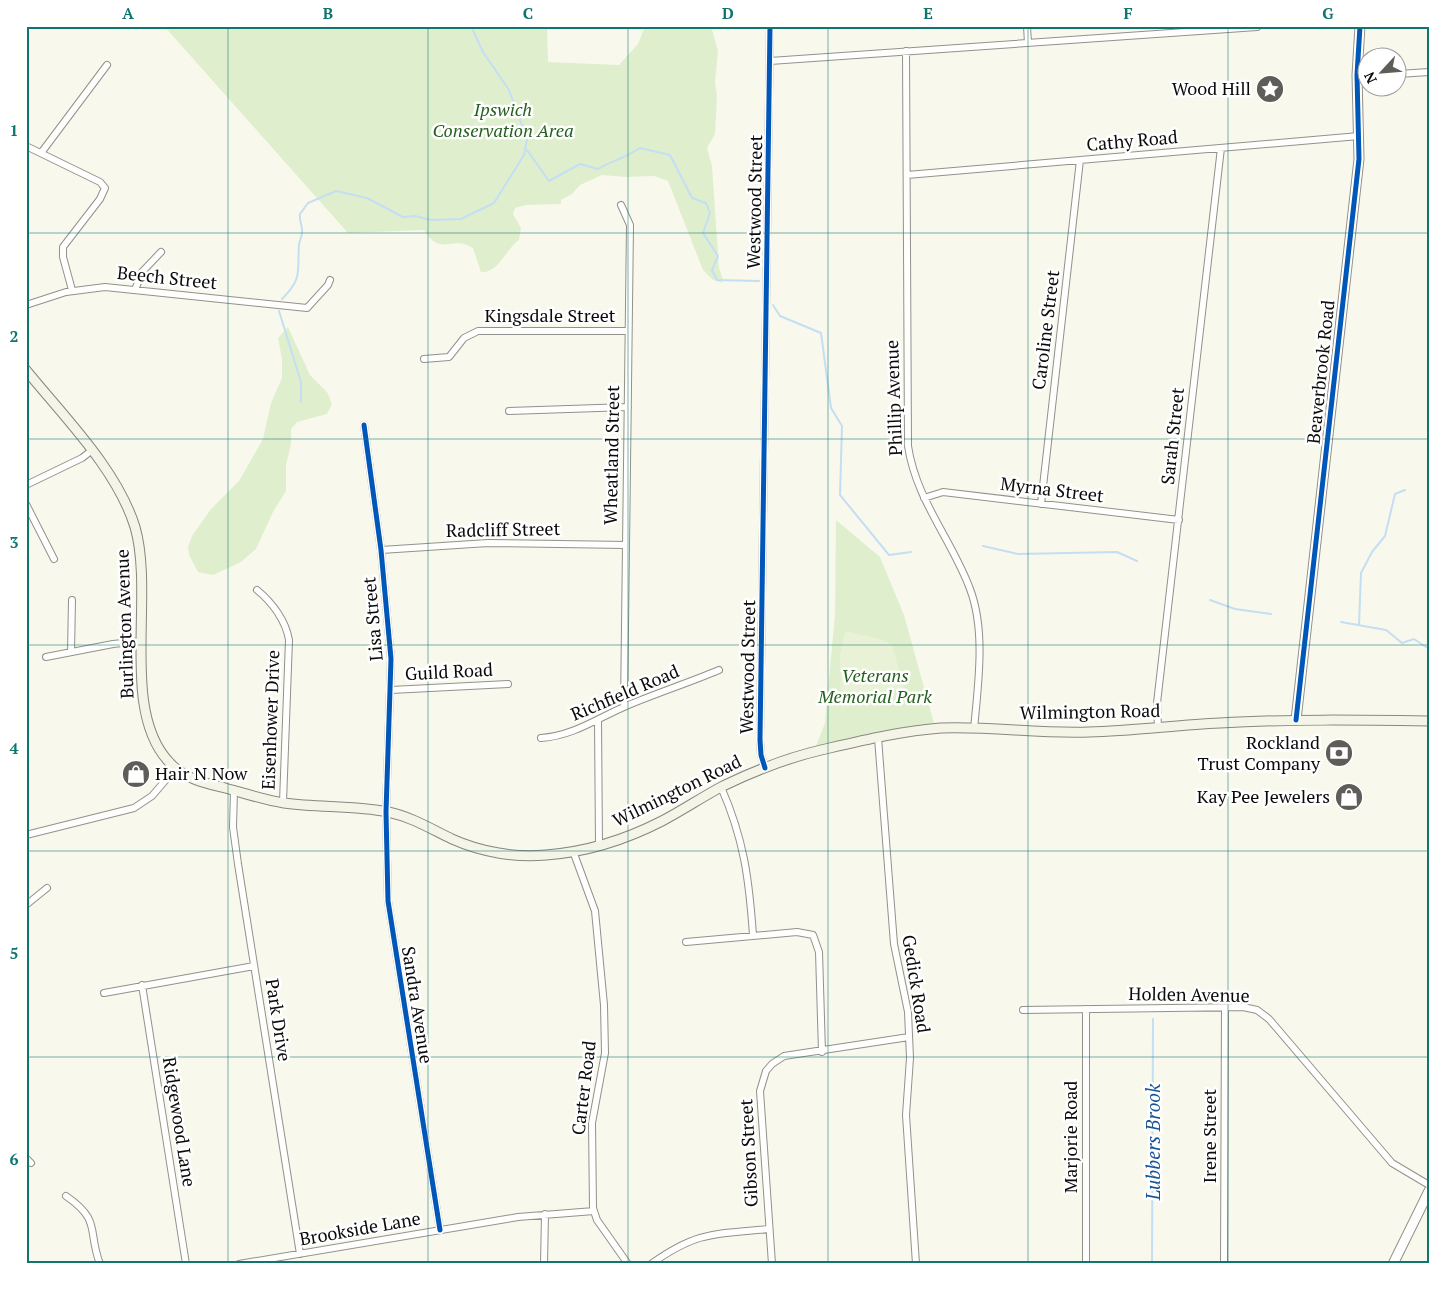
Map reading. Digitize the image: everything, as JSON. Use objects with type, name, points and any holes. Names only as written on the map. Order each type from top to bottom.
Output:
[{"type":"main road","name":"Burlington Avenue","points":[[26,370],[91,451],[122,494],[136,533],[141,566],[142,641],[147,723],[158,747],[176,768],[188,777]]},
{"type":"main road","name":"Wilmington Road","points":[[188,777],[234,791],[283,802],[386,812],[410,818],[461,842],[491,851],[536,856],[599,845],[653,825],[721,787],[765,768],[810,753],[929,729],[1074,733],[1296,720],[1429,721]]},
{"type":"street","name":"Westwood Street","points":[[765,768],[760,740],[770,26]]},
{"type":"street","points":[[1027,26],[1028,43]]},
{"type":"street","name":"Beaverbrook Road","points":[[1296,720],[1357,176],[1359,136],[1356,75],[1360,26]]},
{"type":"street","points":[[770,61],[1257,27]]},
{"type":"street","name":"Phillip Avenue","points":[[906,51],[908,446],[915,476],[924,498],[962,570],[975,605],[978,660],[974,729]]},
{"type":"street","points":[[41,153],[107,65]]},
{"type":"street","points":[[1408,73],[1429,72]]},
{"type":"street","name":"Cathy Road","points":[[907,176],[1359,136]]},
{"type":"street","points":[[26,146],[100,182],[105,188],[100,199],[63,247],[63,257],[72,290]]},
{"type":"street","name":"Sarah Street","points":[[1158,728],[1157,703],[1221,148]]},
{"type":"street","name":"Caroline Street","points":[[1041,504],[1080,160]]},
{"type":"street","name":"Wheatland Street","points":[[621,206],[630,225],[624,707]]},
{"type":"street","points":[[135,290],[142,272],[161,252]]},
{"type":"street","name":"Beech Street","points":[[26,305],[72,290],[105,287],[308,308],[328,285],[330,280]]},
{"type":"street","name":"Kingsdale Street","points":[[424,359],[449,357],[464,338],[478,330],[628,331]]},
{"type":"street","points":[[509,411],[628,407]]},
{"type":"street","name":"Lisa Street","points":[[364,425],[390,649],[391,690],[386,812]]},
{"type":"street","points":[[26,484],[82,458],[91,451]]},
{"type":"street","name":"Myrna Street","points":[[924,498],[943,492],[1179,520]]},
{"type":"street","points":[[26,504],[54,559]]},
{"type":"street","name":"Radcliff Street","points":[[380,550],[488,543],[626,545]]},
{"type":"street","name":"Eisenhower Drive","points":[[257,590],[267,598],[281,618],[289,640],[283,802]]},
{"type":"street","points":[[71,652],[72,600]]},
{"type":"street","points":[[46,657],[142,641]]},
{"type":"street","name":"Richfield Road","points":[[541,738],[556,737],[598,721],[624,707],[719,670]]},
{"type":"street","name":"Guild Road","points":[[391,690],[508,684]]},
{"type":"street","points":[[598,721],[599,845]]},
{"type":"street","name":"Gedick Road","points":[[878,738],[894,944],[905,992],[909,1037],[910,1074],[906,1115],[916,1264]]},
{"type":"street","points":[[26,834],[134,808],[152,796],[176,768]]},
{"type":"street","points":[[721,787],[745,855],[753,935]]},
{"type":"street","name":"Park Drive","points":[[234,791],[234,840],[300,1254]]},
{"type":"street","name":"Sandra Avenue","points":[[386,812],[387,883],[391,926],[440,1230]]},
{"type":"street","name":"Carter Road","points":[[573,851],[595,911],[604,1005],[605,1054],[592,1123],[594,1210],[599,1223],[628,1264]]},
{"type":"street","points":[[26,905],[47,888]]},
{"type":"street","points":[[686,942],[797,932],[813,935],[819,952],[822,1052]]},
{"type":"street","points":[[104,992],[254,966]]},
{"type":"street","name":"Ridgewood Lane","points":[[142,985],[186,1264]]},
{"type":"street","name":"Irene Street","points":[[1224,1264],[1225,1008]]},
{"type":"street","name":"Holden Avenue","points":[[1023,1010],[1250,1008],[1266,1016],[1392,1163],[1429,1185]]},
{"type":"street","name":"Marjorie Road","points":[[1086,1009],[1086,1264]]},
{"type":"street","name":"Gibson Street","points":[[772,1264],[761,1085],[766,1071],[779,1059],[795,1054],[822,1052],[909,1037]]},
{"type":"street","points":[[1394,1264],[1429,1191]]},
{"type":"street","points":[[66,1196],[84,1209],[90,1218],[100,1264]]},
{"type":"street","name":"Brookside Lane","points":[[239,1264],[545,1214],[594,1210]]},
{"type":"street","points":[[544,1264],[545,1214]]},
{"type":"street","points":[[651,1264],[677,1246],[703,1236],[769,1229]]},
{"type":"green space","name":"Ipswich Conservation Area","points":[[164,26],[547,26],[548,62],[619,65],[638,44],[645,26],[711,26],[718,51],[715,83],[717,96],[715,134],[707,148],[712,166],[719,268],[723,280],[722,283],[713,280],[703,270],[668,181],[654,176],[626,177],[602,175],[580,185],[572,194],[561,200],[561,204],[526,205],[515,208],[513,214],[521,228],[519,240],[497,265],[487,272],[481,272],[473,248],[458,243],[436,243],[424,230],[348,233]]},
{"type":"green space","points":[[288,327],[310,375],[327,392],[332,404],[327,414],[297,422],[291,429],[291,444],[286,465],[286,491],[273,512],[256,549],[241,562],[213,575],[198,572],[189,555],[188,547],[192,536],[211,509],[239,481],[263,439],[271,403],[282,378],[282,359],[278,338]]},
{"type":"green space","name":"Veterans Memorial Park","points":[[836,520],[880,557],[904,615],[934,723],[818,747],[816,746],[825,723],[835,614]]},
{"type":"green space","points":[[845,631],[883,640],[892,645],[904,689],[846,695],[841,691],[840,655]]},
{"type":"waterway","points":[[282,299],[293,286],[298,274],[299,244],[302,236],[300,214],[308,203],[336,191],[367,198],[403,217],[415,216],[431,220],[461,219],[494,203],[524,155],[527,139],[509,90],[483,52],[471,26]]},
{"type":"waterway","points":[[527,150],[549,181],[580,164],[598,169],[640,148],[670,155],[692,198],[706,203],[710,213],[703,233],[718,256],[712,270],[717,280],[759,281]]},
{"type":"waterway","points":[[773,305],[780,316],[821,333],[831,408],[842,426],[840,495],[889,555],[911,552]]},
{"type":"waterway","points":[[279,311],[301,382],[301,402]]},
{"type":"waterway","points":[[1359,625],[1361,573],[1372,552],[1385,536],[1395,494],[1405,490]]},
{"type":"waterway","points":[[983,546],[1018,554],[1117,552],[1137,561]]},
{"type":"waterway","points":[[1210,600],[1235,609],[1271,614]]},
{"type":"waterway","points":[[1341,622],[1386,630],[1402,643],[1414,639],[1429,649]]},
{"type":"waterway","name":"Lubbers Brook","points":[[1152,1264],[1153,1019]]},
{"type":"cycle path","points":[[765,768],[761,755],[760,740],[770,26]]},
{"type":"cycle path","points":[[1296,720],[1359,159],[1357,75],[1360,26]]},
{"type":"cycle path","points":[[364,425],[381,550],[391,659],[386,812],[388,901],[440,1230]]},
{"type":"place","name":"Wood Hill","points":[[1270,89]]},
{"type":"place","name":"Rockland Trust Company","points":[[1339,753]]},
{"type":"place","name":"Hair N Now","points":[[136,774]]},
{"type":"place","name":"Kay Pee Jewelers","points":[[1349,797]]}]
